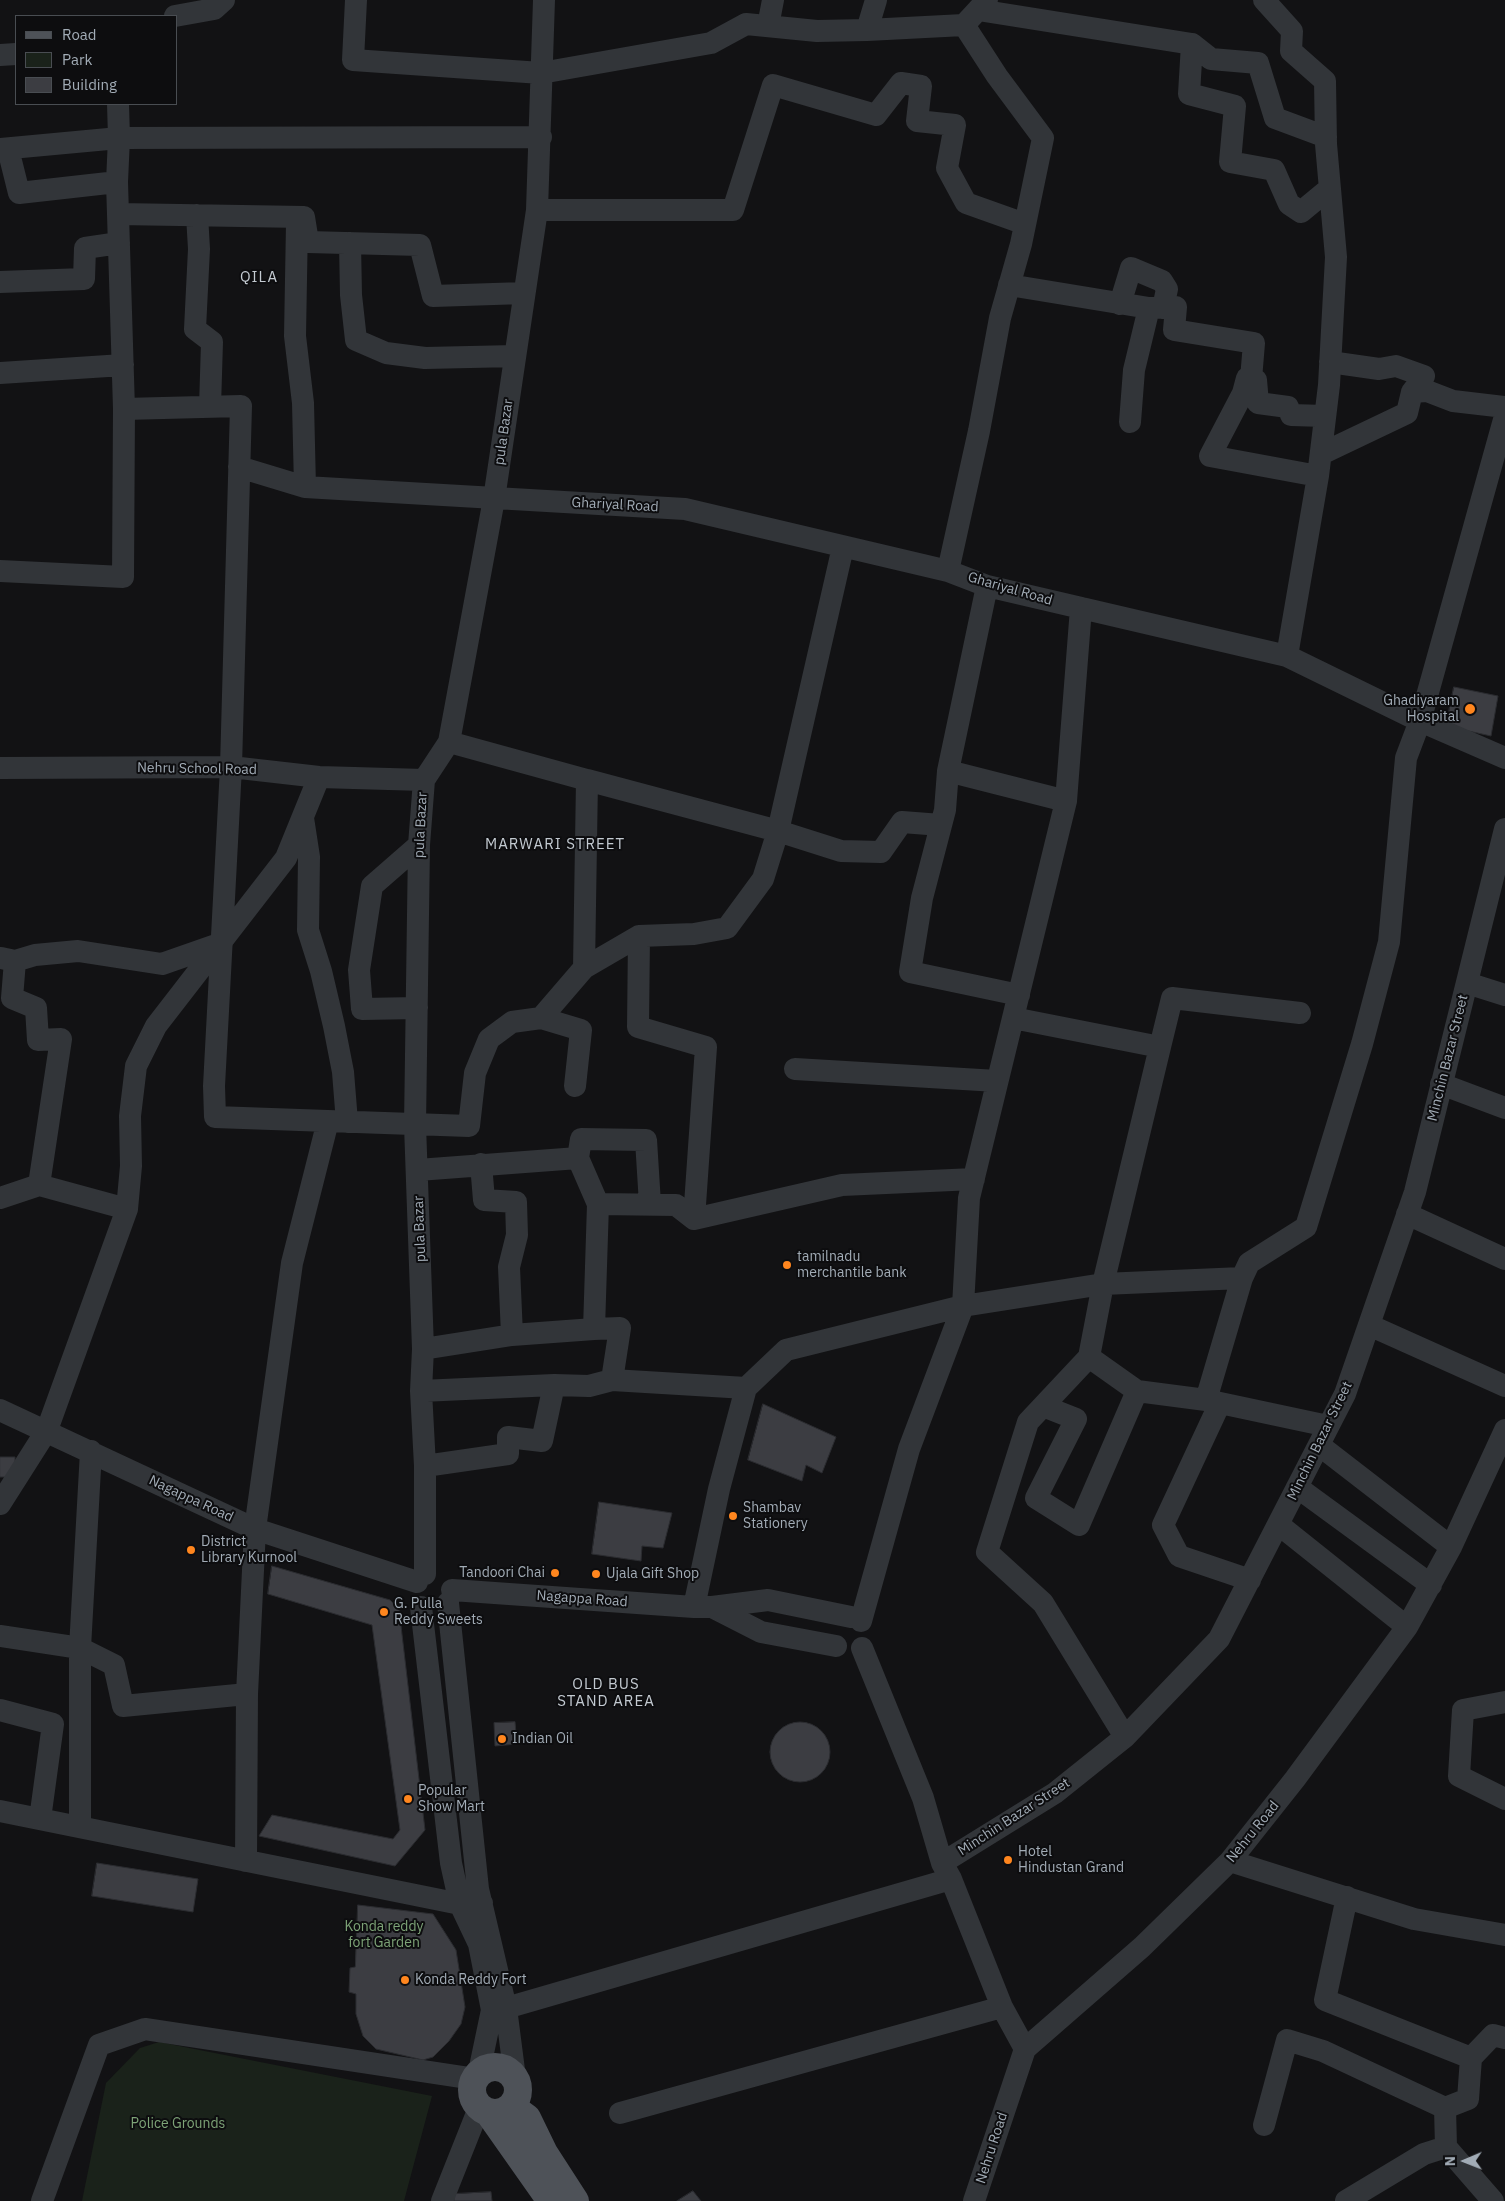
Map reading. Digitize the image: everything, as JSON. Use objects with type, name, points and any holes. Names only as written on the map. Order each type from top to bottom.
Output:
[{"type":"main road","points":[[493,2109],[518,2093],[515,2078],[503,2068],[494,2067],[477,2076],[472,2095],[493,2109],[527,2118],[544,2153],[575,2201]]},
{"type":"main road","points":[[493,2109],[551,2201]]},
{"type":"street","points":[[178,15],[214,9],[224,0]]},
{"type":"street","points":[[356,0],[353,60],[541,73],[711,43],[746,24],[817,31],[867,30],[976,12],[1192,44],[1211,59],[1258,63],[1275,118],[1326,137]]},
{"type":"street","name":"pula Bazar","points":[[421,1578],[425,1466],[421,1391],[423,1349],[415,1125],[419,845],[424,780],[449,742],[494,499],[537,210],[541,137],[544,0]]},
{"type":"street","points":[[768,26],[773,0]]},
{"type":"street","points":[[867,30],[876,0]]},
{"type":"street","points":[[1264,0],[1292,31],[1291,51],[1325,81],[1326,137],[1336,257],[1330,362],[1321,454],[1288,656]]},
{"type":"street","points":[[948,571],[979,431],[1000,318],[1025,224],[1043,138],[997,76],[976,12]]},
{"type":"street","points":[[1192,44],[1189,94],[1235,106],[1230,162],[1274,170],[1289,204],[1301,212],[1330,188]]},
{"type":"street","points":[[0,55],[15,54]]},
{"type":"street","points":[[537,210],[733,210],[773,85],[876,114],[901,83],[921,86],[917,121],[955,125],[946,168],[966,203],[1025,224]]},
{"type":"street","points":[[0,571],[123,577],[124,409],[117,182],[118,105]]},
{"type":"street","points":[[117,182],[19,193],[4,149],[119,138],[541,137]]},
{"type":"street","points":[[118,214],[304,217],[308,242],[420,245],[433,296],[524,293]]},
{"type":"street","points":[[197,215],[199,249],[195,329],[212,342],[210,407]]},
{"type":"street","points":[[297,217],[295,336],[303,403],[305,487]]},
{"type":"street","points":[[0,282],[84,278],[85,248],[119,243]]},
{"type":"street","points":[[350,243],[351,295],[356,340],[386,353],[425,358],[515,356]]},
{"type":"street","points":[[1120,304],[1131,268],[1162,281],[1167,289],[1156,308],[1134,370],[1130,422]]},
{"type":"street","points":[[1009,285],[1120,304],[1156,308],[1176,307],[1174,330],[1254,343],[1252,379]]},
{"type":"street","points":[[1321,454],[1408,413],[1412,392],[1424,376],[1396,366],[1379,369],[1330,362]]},
{"type":"street","points":[[0,373],[123,365]]},
{"type":"street","points":[[1318,476],[1210,456],[1243,392],[1247,378],[1256,380],[1258,403],[1288,407],[1291,415],[1325,416]]},
{"type":"street","points":[[1412,392],[1427,391],[1453,401],[1505,407]]},
{"type":"street","points":[[124,409],[241,406],[231,767],[215,1116],[469,1126],[475,1073],[489,1039],[512,1022],[541,1018],[581,1030],[575,1086]]},
{"type":"street","points":[[1250,1580],[1179,1556],[1163,1525],[1213,1401],[1242,1278],[1249,1263],[1306,1227],[1362,1044],[1389,942],[1406,758],[1420,721],[1505,416]]},
{"type":"street","name":"Ghariyal Road","points":[[239,467],[305,487],[685,509],[948,571],[987,586],[1288,656],[1420,721],[1505,758]]},
{"type":"street","points":[[541,1018],[584,968],[639,936],[694,934],[727,928],[762,879],[778,831],[843,547]]},
{"type":"street","points":[[987,586],[948,771],[941,825],[922,898],[910,972],[1019,994]]},
{"type":"street","points":[[856,1619],[910,1449],[963,1306],[969,1198],[1066,801],[1082,608]]},
{"type":"street","points":[[449,742],[778,831],[841,851],[881,852],[902,822],[941,825]]},
{"type":"street","name":"Nehru School Road","points":[[0,768],[231,767],[319,777],[424,780]]},
{"type":"street","points":[[948,771],[1066,801]]},
{"type":"street","points":[[0,1504],[47,1430],[127,1209],[131,1166],[130,1116],[136,1066],[156,1026],[222,944],[286,858],[319,777]]},
{"type":"street","points":[[584,968],[586,780]]},
{"type":"street","points":[[246,1861],[247,1694],[255,1529],[292,1263],[338,1122],[343,1072],[321,971],[308,930],[309,857],[303,818]]},
{"type":"street","name":"Minchin Bazar Street","points":[[506,2008],[947,1871],[1056,1793],[1125,1737],[1219,1639],[1345,1394],[1415,1192],[1505,829]]},
{"type":"street","points":[[417,1008],[362,1009],[359,970],[372,886],[419,845]]},
{"type":"street","points":[[639,936],[638,1027],[706,1047],[694,1219]]},
{"type":"street","points":[[39,1185],[60,1039],[38,1040],[36,1008],[12,998],[7,959],[78,951],[162,964],[222,944]]},
{"type":"street","points":[[1467,983],[1505,995]]},
{"type":"street","points":[[1125,1737],[1043,1603],[987,1552],[1028,1422],[1088,1357],[1103,1284],[1172,998],[1300,1013]]},
{"type":"street","points":[[1013,1018],[1160,1047]]},
{"type":"street","points":[[795,1069],[997,1081]]},
{"type":"street","points":[[1441,1084],[1505,1108]]},
{"type":"street","points":[[594,1329],[598,1204],[578,1158],[581,1139],[646,1140],[650,1204]]},
{"type":"street","points":[[418,1170],[578,1158]]},
{"type":"street","points":[[481,1164],[484,1200],[516,1202],[517,1235],[509,1267],[512,1335]]},
{"type":"street","points":[[694,1219],[842,1184],[974,1179]]},
{"type":"street","points":[[0,1198],[39,1185],[127,1209]]},
{"type":"street","points":[[598,1204],[676,1205],[694,1219]]},
{"type":"street","points":[[1407,1214],[1505,1259]]},
{"type":"street","points":[[703,1607],[719,1489],[746,1388],[786,1350],[963,1306],[1103,1284],[1242,1278]]},
{"type":"street","points":[[1369,1325],[1505,1386]]},
{"type":"street","points":[[423,1349],[512,1335],[620,1328],[612,1380]]},
{"type":"street","points":[[1088,1357],[1137,1391],[1213,1401],[1324,1435],[1452,1547]]},
{"type":"street","points":[[421,1391],[554,1385],[589,1386],[612,1380],[746,1388]]},
{"type":"street","points":[[425,1466],[508,1454],[508,1437],[542,1441],[554,1385]]},
{"type":"street","points":[[1043,1406],[1076,1419],[1036,1498],[1079,1525],[1137,1391]]},
{"type":"street","name":"Nagappa Road","points":[[0,1410],[47,1430],[255,1529],[421,1578]]},
{"type":"street","name":"Nehru Road","points":[[974,2201],[1025,2049],[1142,1947],[1230,1861],[1295,1779],[1407,1627],[1452,1547],[1505,1430]]},
{"type":"street","points":[[80,1828],[80,1648],[90,1451]]},
{"type":"street","points":[[1297,1487],[1431,1585]]},
{"type":"street","points":[[1278,1524],[1407,1627]]},
{"type":"street","points":[[42,2201],[99,2045],[145,2028],[477,2076],[492,2010],[471,1904],[478,1890],[450,1596],[447,1579],[443,1575],[431,1572],[421,1578],[414,1594],[421,1607],[451,1863],[471,1904],[506,2008],[515,2078]]},
{"type":"street","points":[[421,1607],[431,1611],[438,1610],[450,1596]]},
{"type":"street","name":"Nagappa Road","points":[[450,1596],[703,1607]]},
{"type":"street","points":[[768,1600],[856,1619],[867,1631],[866,1642],[858,1651],[846,1652],[836,1646],[760,1632],[703,1607],[768,1600]]},
{"type":"street","points":[[836,1646],[832,1635],[840,1620],[856,1619]]},
{"type":"street","points":[[0,1636],[80,1648],[114,1665],[122,1706],[247,1694]]},
{"type":"street","points":[[862,1648],[923,1798],[947,1871],[1002,2007],[1025,2049]]},
{"type":"street","points":[[1505,1702],[1463,1710],[1460,1776],[1505,1799]]},
{"type":"street","points":[[0,1710],[53,1724],[40,1819]]},
{"type":"street","points":[[0,1812],[471,1904]]},
{"type":"street","points":[[1230,1861],[1414,1919],[1505,1935]]},
{"type":"street","points":[[1347,1897],[1325,2000],[1471,2058]]},
{"type":"street","points":[[620,2112],[1002,2007]]},
{"type":"street","points":[[1264,2125],[1287,2040],[1323,2050],[1445,2108],[1468,2099],[1471,2058],[1493,2035],[1505,2038]]},
{"type":"street","points":[[1445,2108],[1446,2147],[1493,2201]]},
{"type":"street","points":[[442,2201],[493,2109]]},
{"type":"street","points":[[1346,2201],[1424,2154],[1446,2147]]},
{"type":"green space","name":"Police Grounds","points":[[159,2042],[432,2096],[404,2201],[82,2201],[106,2083],[140,2048]]},
{"type":"building","points":[[1454,687],[1498,696],[1491,736],[1446,726]]},
{"type":"building","points":[[763,1404],[836,1437],[822,1473],[806,1465],[802,1481],[748,1460]]},
{"type":"building","points":[[0,1457],[15,1457],[15,1477],[0,1477]]},
{"type":"building","points":[[599,1502],[672,1513],[663,1548],[642,1546],[641,1561],[592,1554]]},
{"type":"building","points":[[272,1566],[390,1600],[399,1609],[425,1830],[395,1866],[259,1836],[272,1815],[393,1839],[400,1830],[372,1625],[268,1594]]},
{"type":"building","points":[[515,1722],[517,1744],[495,1746],[494,1723]]},
{"type":"building","points":[[794,1722],[806,1722],[817,1727],[825,1735],[830,1746],[828,1764],[817,1777],[806,1782],[794,1782],[783,1777],[775,1769],[770,1758],[770,1746],[775,1735],[783,1727]]},
{"type":"building","points":[[97,1863],[198,1879],[193,1912],[92,1896]]},
{"type":"building","name":"Konda Reddy Fort","points":[[358,1905],[433,1914],[456,1950],[465,2007],[461,2024],[449,2041],[433,2057],[423,2060],[376,2049],[363,2036],[356,2014],[356,1994],[349,1992],[350,1968],[355,1967]]},
{"type":"building","points":[[693,2191],[701,2201],[677,2201]]},
{"type":"building","points":[[491,2192],[492,2201],[454,2201],[454,2194]]},
{"type":"place","name":"Ghadiyaram Hospital","points":[[1470,709]]},
{"type":"place","name":"tamilnadu merchantile bank","points":[[787,1265]]},
{"type":"place","name":"Shambav Stationery","points":[[733,1516]]},
{"type":"place","name":"District Library Kurnool","points":[[191,1550]]},
{"type":"place","name":"Tandoori Chai","points":[[555,1573]]},
{"type":"place","name":"Ujala Gift Shop","points":[[596,1574]]},
{"type":"place","name":"G. Pulla Reddy Sweets","points":[[384,1612]]},
{"type":"place","name":"Indian Oil","points":[[502,1739]]},
{"type":"place","name":"Popular Show Mart","points":[[408,1799]]},
{"type":"place","name":"Hotel Hindustan Grand","points":[[1008,1860]]},
{"type":"place","name":"Konda Reddy Fort","points":[[405,1980]]},
{"type":"district","name":"QILA","points":[[259,278]]},
{"type":"district","name":"MARWARI STREET","points":[[555,845]]},
{"type":"district","name":"OLD BUS STAND AREA","points":[[606,1694]]},
{"type":"park label","name":"Konda reddy fort Garden","points":[[384,1935]]}]
